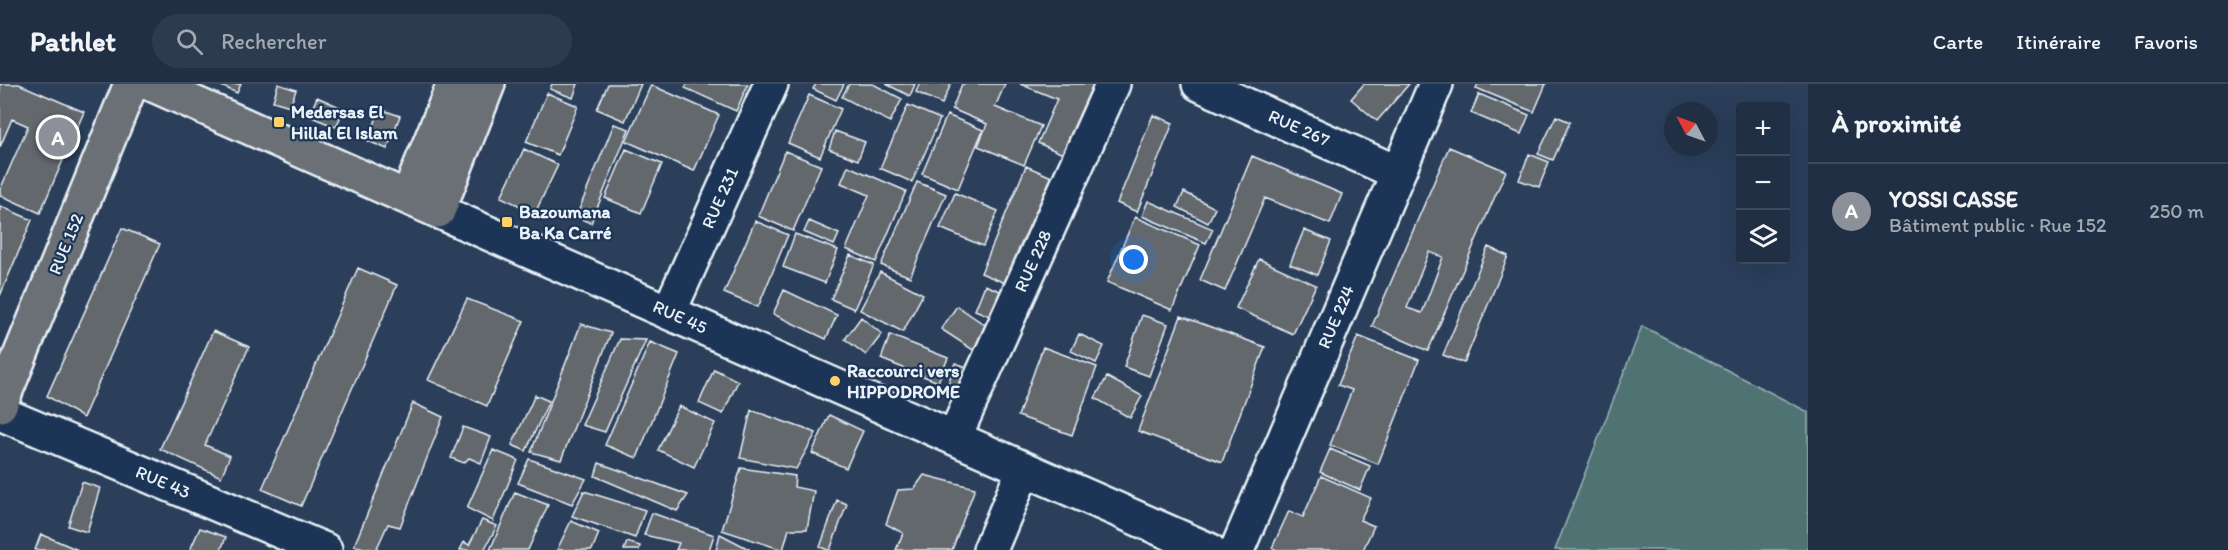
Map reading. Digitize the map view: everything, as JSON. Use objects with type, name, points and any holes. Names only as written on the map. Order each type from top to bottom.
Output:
[{"type":"main road","points":[[408,197],[454,84]]},
{"type":"main road","points":[[438,211],[488,84]]},
{"type":"main road","name":"RUE 45","points":[[149,85],[438,211]]},
{"type":"main road","name":"RUE 152","points":[[0,405],[149,85]]},
{"type":"street","name":"RUE 231","points":[[669,312],[771,84]]},
{"type":"street","name":"RUE 228","points":[[954,438],[1113,84]]},
{"type":"street","name":"RUE 267","points":[[1199,84],[1398,173]]},
{"type":"street","name":"RUE 224","points":[[1237,550],[1436,84]]},
{"type":"street","name":"RUE 45","points":[[438,211],[1209,550]]},
{"type":"street","name":"RUE 43","points":[[0,413],[325,550]]},
{"type":"street","points":[[990,550],[1024,469]]},
{"type":"green space","points":[[1642,326],[1808,412],[1808,550],[1555,550]]},
{"type":"building","points":[[0,84],[19,84],[84,112],[40,213],[0,195],[0,190],[28,126],[12,119],[0,147]]},
{"type":"building","points":[[217,84],[241,84],[237,93]]},
{"type":"building","points":[[278,84],[296,90],[290,106],[273,101]]},
{"type":"building","points":[[552,84],[578,84],[573,98],[550,89]]},
{"type":"building","points":[[608,84],[641,84],[625,121],[597,109]]},
{"type":"building","points":[[687,84],[748,84],[736,111],[685,88]]},
{"type":"building","points":[[816,84],[844,84],[836,100],[813,89]]},
{"type":"building","points":[[849,84],[873,84],[902,99],[890,122],[842,97]]},
{"type":"building","points":[[886,84],[915,84],[910,96]]},
{"type":"building","points":[[919,84],[951,84],[942,104],[916,92]]},
{"type":"building","points":[[962,84],[1005,84],[995,107],[1041,126],[1024,165],[978,146],[987,124],[952,109]]},
{"type":"building","points":[[1020,84],[1101,84],[1070,157],[1038,143],[1057,99]]},
{"type":"building","points":[[1364,84],[1409,84],[1377,121],[1351,99]]},
{"type":"building","points":[[1478,84],[1546,84],[1534,112],[1476,88]]},
{"type":"building","points":[[651,85],[719,115],[694,171],[626,141]]},
{"type":"building","points":[[547,93],[578,106],[558,155],[526,142]]},
{"type":"building","points":[[1479,94],[1529,115],[1521,134],[1471,113]]},
{"type":"building","points":[[809,95],[841,109],[820,157],[788,143]]},
{"type":"building","points":[[317,97],[344,109],[336,127],[309,116]]},
{"type":"building","points":[[908,105],[940,119],[912,182],[880,168]]},
{"type":"building","points":[[380,109],[400,116],[387,149],[368,141]]},
{"type":"building","points":[[947,115],[983,130],[958,189],[922,174]]},
{"type":"building","points":[[1153,115],[1173,123],[1137,212],[1117,203]]},
{"type":"building","points":[[1556,116],[1570,122],[1553,160],[1538,154]]},
{"type":"building","points":[[614,124],[629,129],[591,223],[576,217]]},
{"type":"building","points":[[835,131],[865,142],[858,160],[829,149]]},
{"type":"building","points":[[1449,147],[1506,171],[1428,351],[1372,326]],"holes":[[[1429,252],[1443,257],[1422,313],[1407,308]]]},
{"type":"building","points":[[524,149],[558,165],[535,213],[501,197]]},
{"type":"building","points":[[626,149],[662,164],[641,213],[605,198]]},
{"type":"building","points":[[785,151],[821,166],[793,231],[758,216]]},
{"type":"building","points":[[1529,154],[1549,162],[1539,187],[1519,180]]},
{"type":"building","points":[[1252,156],[1342,194],[1330,224],[1265,198],[1225,291],[1200,280]]},
{"type":"building","points":[[848,166],[906,191],[876,262],[846,249],[869,195],[841,183]]},
{"type":"building","points":[[1026,166],[1054,178],[1010,285],[981,273]]},
{"type":"building","points":[[917,182],[946,194],[910,277],[881,265]]},
{"type":"building","points":[[1184,192],[1215,208],[1208,223],[1177,207]]},
{"type":"building","points":[[955,193],[998,211],[983,246],[940,228]]},
{"type":"building","points":[[1148,201],[1213,229],[1206,243],[1142,216]]},
{"type":"building","points":[[0,206],[32,220],[0,296]]},
{"type":"building","points":[[1135,217],[1200,245],[1172,310],[1107,282]]},
{"type":"building","points":[[755,221],[788,235],[758,307],[724,293]]},
{"type":"building","points":[[809,221],[839,234],[834,245],[804,232]]},
{"type":"building","points":[[122,228],[160,244],[83,418],[47,396]]},
{"type":"building","points":[[1304,230],[1331,241],[1317,275],[1290,264]]},
{"type":"building","points":[[795,234],[838,250],[825,283],[783,267]]},
{"type":"building","points":[[1488,247],[1508,256],[1464,363],[1443,355]]},
{"type":"building","points":[[850,255],[874,265],[854,309],[831,299]]},
{"type":"building","points":[[1259,259],[1316,285],[1293,334],[1236,308]]},
{"type":"building","points":[[358,268],[397,285],[301,506],[262,489]]},
{"type":"building","points":[[880,272],[923,294],[903,332],[860,310]]},
{"type":"building","points":[[985,285],[1012,296],[1002,321],[975,310]]},
{"type":"building","points":[[784,290],[837,315],[826,339],[773,314]]},
{"type":"building","points":[[467,299],[524,321],[487,406],[428,380]]},
{"type":"building","points":[[957,306],[988,327],[973,350],[941,329]]},
{"type":"building","points":[[1142,315],[1168,324],[1149,376],[1124,367]]},
{"type":"building","points":[[1181,316],[1265,347],[1222,462],[1138,431]]},
{"type":"building","points":[[861,317],[882,334],[866,355],[845,339]]},
{"type":"building","points":[[581,324],[611,333],[561,460],[531,452]]},
{"type":"building","points":[[213,331],[249,347],[205,445],[230,456],[221,477],[160,449]]},
{"type":"building","points":[[1079,334],[1104,346],[1096,363],[1071,351]]},
{"type":"building","points":[[890,335],[948,358],[938,382],[881,359]]},
{"type":"building","points":[[1358,336],[1419,360],[1378,464],[1330,445],[1352,390],[1338,385]]},
{"type":"building","points":[[620,339],[646,340],[605,432],[582,425]]},
{"type":"building","points":[[650,342],[679,354],[637,458],[605,445]]},
{"type":"building","points":[[1043,347],[1097,367],[1072,435],[1018,416]]},
{"type":"building","points":[[955,363],[973,369],[964,396],[946,390]]},
{"type":"building","points":[[714,369],[738,381],[723,414],[699,403]]},
{"type":"building","points":[[1107,377],[1142,396],[1130,418],[1095,398]]},
{"type":"building","points":[[535,395],[549,401],[526,451],[512,445]]},
{"type":"building","points":[[413,403],[443,417],[400,527],[388,524],[376,550],[354,546]]},
{"type":"building","points":[[679,406],[715,423],[694,467],[658,450]]},
{"type":"building","points":[[751,410],[816,433],[796,469],[740,458]]},
{"type":"building","points":[[829,415],[863,431],[846,468],[812,453]]},
{"type":"building","points":[[463,427],[491,437],[481,463],[469,458],[464,463],[451,458]]},
{"type":"building","points":[[1330,449],[1370,466],[1360,490],[1320,472]]},
{"type":"building","points":[[493,450],[518,460],[493,521],[467,508]]},
{"type":"building","points":[[529,459],[586,479],[572,504],[518,483]]},
{"type":"building","points":[[599,463],[688,495],[677,511],[595,476]]},
{"type":"building","points":[[741,468],[795,476],[794,487],[814,491],[807,529],[789,529],[783,550],[722,530]]},
{"type":"building","points":[[924,475],[975,488],[952,550],[896,550],[903,533],[886,524],[898,490],[914,489]]},
{"type":"building","points":[[1321,476],[1371,498],[1360,520],[1374,526],[1363,550],[1277,550],[1272,548],[1289,511],[1303,517]]},
{"type":"building","points":[[82,482],[100,488],[87,532],[68,526]]},
{"type":"building","points":[[584,491],[645,510],[635,538],[572,516]]},
{"type":"building","points":[[515,492],[548,505],[528,550],[490,550]]},
{"type":"building","points":[[837,500],[847,504],[830,550],[828,550],[820,547]]},
{"type":"building","points":[[652,513],[714,535],[709,550],[676,550],[679,543],[644,535]]},
{"type":"building","points":[[482,520],[497,526],[484,550],[460,550],[464,542],[469,545]]},
{"type":"building","points":[[571,521],[599,533],[592,550],[557,550]]},
{"type":"building","points":[[200,528],[226,537],[221,550],[190,550]]},
{"type":"building","points":[[41,534],[78,550],[35,550]]},
{"type":"building","points":[[720,534],[749,549],[749,550],[716,550]]},
{"type":"building","points":[[627,542],[640,546],[639,550],[624,550]]},
{"type":"place","name":"Medersas El Hillal El Islam","points":[[279,122]]},
{"type":"place","name":"YOSSI CASSE","points":[[58,137]]},
{"type":"place","name":"Bazoumana Ba Ka Carré","points":[[507,222]]},
{"type":"place","name":"Raccourci vers HIPPODROME","points":[[835,381]]}]
